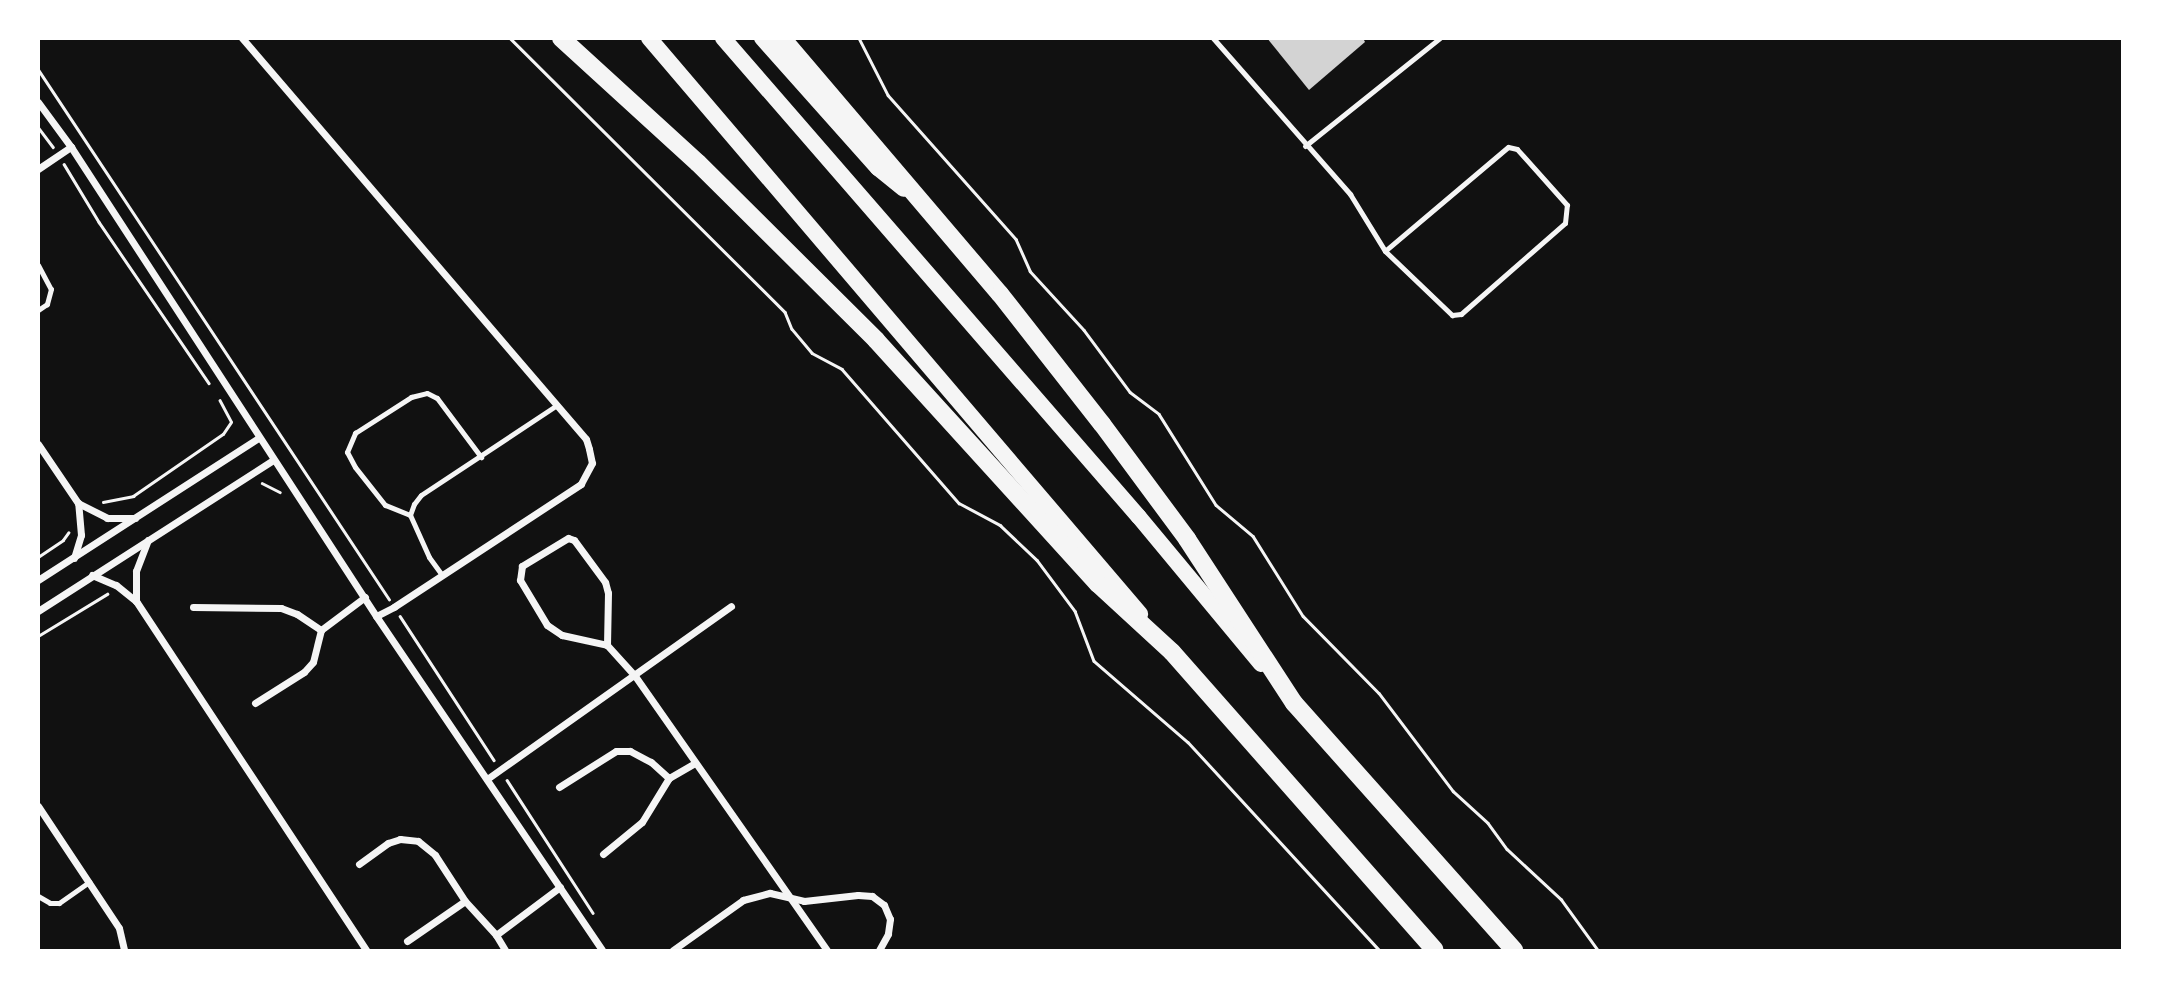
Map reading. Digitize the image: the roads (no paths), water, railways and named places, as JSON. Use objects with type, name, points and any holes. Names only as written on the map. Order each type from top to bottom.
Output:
[{"type":"highway","points":[[561,38],[698,163],[876,340],[1098,584],[1172,652],[1435,950]]},
{"type":"highway","points":[[782,38],[1000,294],[1102,424],[1187,539],[1294,703],[1514,950]]},
{"type":"main road","points":[[649,38],[1172,652]]},
{"type":"main road","points":[[723,38],[1139,517],[1294,703]]},
{"type":"main road","points":[[762,38],[878,168],[920,202]]},
{"type":"street","points":[[242,38],[586,439],[592,463],[581,484],[394,607],[376,616]]},
{"type":"street","points":[[38,102],[71,148],[376,616],[602,950]]},
{"type":"street","points":[[38,169],[71,148]]},
{"type":"street","points":[[38,580],[258,438]]},
{"type":"street","points":[[38,444],[78,503],[107,519],[135,518]]},
{"type":"street","points":[[38,611],[273,460]]},
{"type":"street","points":[[74,558],[81,534],[78,503]]},
{"type":"street","points":[[607,645],[608,593],[605,582],[574,540],[568,538],[522,566],[520,580],[547,625],[562,635],[607,645],[635,676],[827,950]]},
{"type":"street","points":[[136,601],[136,571],[148,539]]},
{"type":"street","points":[[92,575],[116,585],[136,601],[366,950]]},
{"type":"street","points":[[255,703],[304,671],[313,662],[321,630],[365,597]]},
{"type":"street","points":[[487,779],[731,606]]},
{"type":"street","points":[[193,607],[281,608],[297,614],[321,630]]},
{"type":"street","points":[[559,787],[616,751],[630,751],[651,762],[668,778]]},
{"type":"street","points":[[603,854],[642,822],[668,778],[695,763]]},
{"type":"street","points":[[38,806],[119,928],[124,950]]},
{"type":"street","points":[[359,864],[400,839],[418,842],[435,855],[465,901],[496,935],[505,950]]},
{"type":"street","points":[[496,935],[559,887]]},
{"type":"street","points":[[673,950],[751,896],[770,893],[792,900],[818,901],[865,895],[878,900],[890,919],[888,934],[879,950]]},
{"type":"street","points":[[407,941],[465,901]]},
{"type":"lane","points":[[1213,38],[1305,146],[1350,194],[1385,251],[1452,316],[1461,314],[1565,223],[1567,205],[1517,149],[1508,147],[1385,251]]},
{"type":"lane","points":[[1305,146],[1439,39]]},
{"type":"lane","points":[[38,265],[51,289],[47,304],[38,310]]},
{"type":"lane","points":[[442,575],[429,557],[410,515],[385,505],[355,467],[348,453],[355,433],[411,397],[427,393],[437,398],[481,457]]},
{"type":"lane","points":[[410,515],[421,495],[557,405]]},
{"type":"lane","points":[[38,896],[50,903],[59,903],[89,882]]}]
